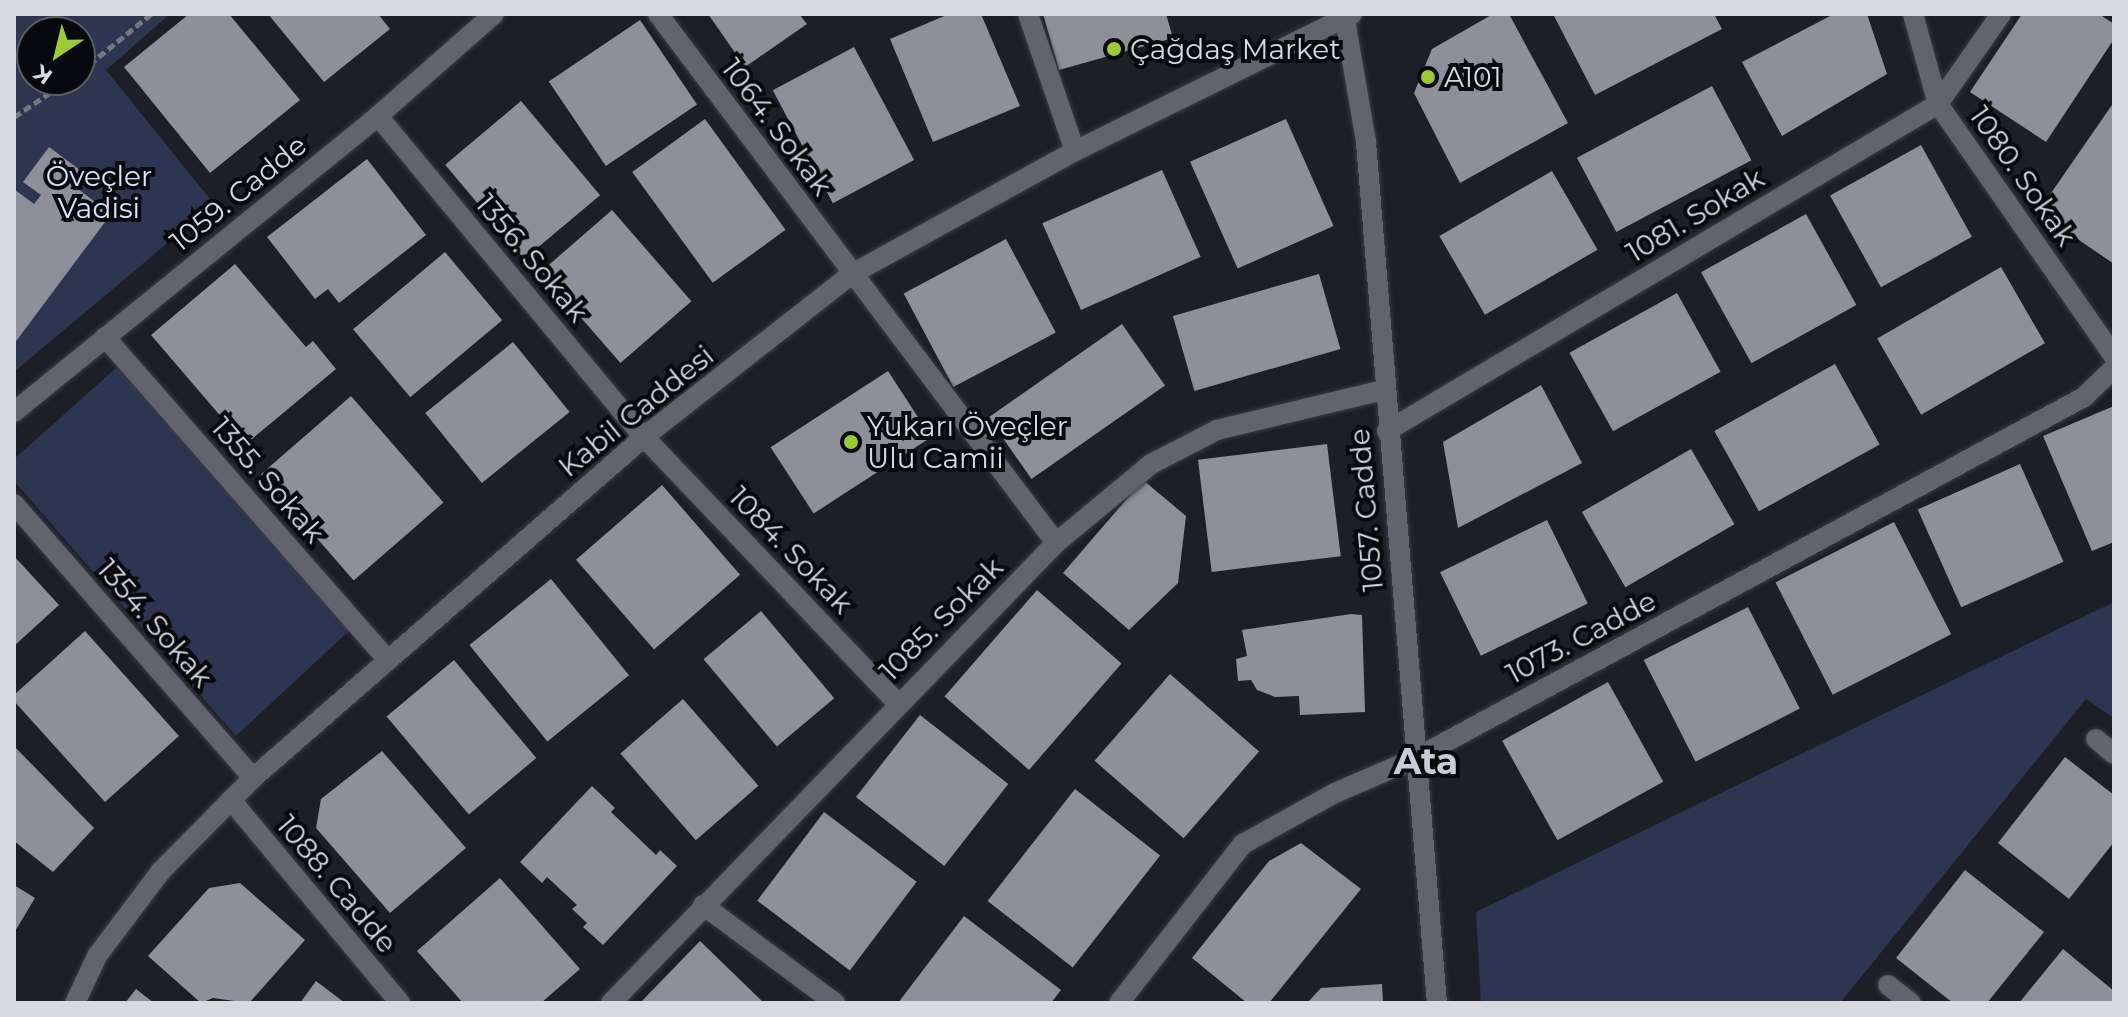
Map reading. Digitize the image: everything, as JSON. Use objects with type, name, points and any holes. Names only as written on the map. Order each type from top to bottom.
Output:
[{"type":"street","name":"1059. Cadde","points":[[14,412],[378,116],[494,14]]},
{"type":"street","name":"1064. Sokak","points":[[658,14],[1056,543]]},
{"type":"street","points":[[1028,14],[1075,151]]},
{"type":"street","name":"1080. Sokak","points":[[1913,14],[1938,104],[2114,356]]},
{"type":"street","name":"1081. Sokak","points":[[1387,431],[1938,104],[2001,14]]},
{"type":"street","name":"Kabil Caddesi","points":[[75,1003],[97,956],[161,871],[253,778],[644,437],[852,274],[1075,151],[1347,15]]},
{"type":"street","name":"1057. Cadde","points":[[1347,15],[1366,142],[1387,431],[1418,757],[1437,1003]]},
{"type":"street","name":"1356. Sokak","points":[[378,116],[644,437]]},
{"type":"street","name":"1355. Sokak","points":[[105,337],[388,660]]},
{"type":"street","name":"1073. Cadde","points":[[1119,1003],[1243,844],[1335,793],[1418,757],[2084,397],[2114,368]]},
{"type":"street","name":"1085. Sokak","points":[[611,1003],[897,703],[1056,543],[1151,464],[1217,430],[1384,390]]},
{"type":"street","name":"1084. Sokak","points":[[644,437],[897,703]]},
{"type":"street","name":"1354. Sokak","points":[[14,504],[253,778]]},
{"type":"street","points":[[2096,739],[2114,754]]},
{"type":"street","name":"1088. Cadde","points":[[231,800],[400,1003]]},
{"type":"street","points":[[703,905],[835,1003]]},
{"type":"street","points":[[1888,985],[1911,1003]]},
{"type":"path","points":[[96,59],[151,14]]},
{"type":"path","points":[[14,117],[45,96]]},
{"type":"green space","name":"Öveçler Vadisi","points":[[14,14],[170,14],[106,70],[214,204],[14,372]]},
{"type":"green space","points":[[125,360],[351,629],[236,736],[14,481],[14,459]]},
{"type":"green space","points":[[2114,602],[2114,718],[2086,699],[1840,1003],[1481,1003],[1476,912]]},
{"type":"building","points":[[189,14],[229,14],[300,100],[210,173],[124,67]]},
{"type":"building","points":[[268,14],[378,14],[390,29],[324,82]]},
{"type":"building","points":[[708,14],[799,14],[807,24],[745,67]]},
{"type":"building","points":[[949,14],[981,14],[1020,106],[933,142],[890,39]]},
{"type":"building","points":[[1043,14],[1166,14],[1173,38],[1059,70]]},
{"type":"building","points":[[1493,14],[1509,14],[1568,123],[1460,183],[1414,93],[1432,49]]},
{"type":"building","points":[[1553,14],[1714,14],[1722,29],[1595,95]]},
{"type":"building","points":[[1834,14],[1867,14],[1887,74],[1782,136],[1742,62]]},
{"type":"building","points":[[2022,14],[2099,14],[2114,24],[2114,39],[2046,142],[1970,92]]},
{"type":"building","points":[[640,20],[697,105],[606,166],[549,82]]},
{"type":"building","points":[[854,47],[914,160],[833,203],[773,90]]},
{"type":"building","points":[[1712,86],[1751,160],[1616,232],[1577,158]]},
{"type":"building","points":[[521,101],[600,195],[524,259],[445,165]]},
{"type":"building","points":[[2114,102],[2114,264],[2038,212]]},
{"type":"building","points":[[705,119],[786,230],[713,283],[632,172]]},
{"type":"building","points":[[1286,119],[1334,226],[1238,269],[1190,162]]},
{"type":"building","points":[[1921,145],[1972,237],[1881,287],[1830,195]]},
{"type":"building","points":[[49,147],[88,176],[78,189],[111,214],[14,344],[14,189],[34,204],[41,195],[23,182]]},
{"type":"building","points":[[367,159],[426,235],[339,303],[328,289],[315,299],[267,237]]},
{"type":"building","points":[[1162,170],[1201,257],[1081,310],[1042,223]]},
{"type":"building","points":[[1552,171],[1598,250],[1485,315],[1439,236]]},
{"type":"building","points":[[612,210],[691,301],[620,363],[541,272]]},
{"type":"building","points":[[1806,214],[1856,305],[1751,363],[1701,272]]},
{"type":"building","points":[[1006,239],[1056,333],[953,387],[904,293]]},
{"type":"building","points":[[445,252],[502,320],[410,397],[353,329]]},
{"type":"building","points":[[235,264],[306,347],[313,341],[336,369],[240,449],[218,423],[223,419],[151,335]]},
{"type":"building","points":[[2001,267],[2045,343],[1921,415],[1877,338]]},
{"type":"building","points":[[1319,274],[1340,349],[1194,391],[1173,316]]},
{"type":"building","points":[[1677,293],[1721,372],[1613,431],[1569,353]]},
{"type":"building","points":[[1122,324],[1165,385],[1031,479],[988,417]]},
{"type":"building","points":[[513,342],[570,412],[482,483],[425,413]]},
{"type":"building","points":[[1835,364],[1880,444],[1759,511],[1714,431]]},
{"type":"building","name":"Yukarı Öveçler Ulu Camii","points":[[888,371],[931,437],[814,514],[771,447]]},
{"type":"building","points":[[1541,385],[1582,463],[1458,528],[1443,442]]},
{"type":"building","points":[[351,396],[444,502],[354,580],[261,474]]},
{"type":"building","points":[[2114,406],[2114,542],[2092,551],[2043,436]]},
{"type":"building","points":[[1327,444],[1341,556],[1212,572],[1198,460]]},
{"type":"building","points":[[1691,449],[1734,524],[1625,587],[1582,512]]},
{"type":"building","points":[[2020,464],[2064,562],[1961,607],[1918,510]]},
{"type":"building","points":[[1143,480],[1186,516],[1178,583],[1129,630],[1063,573]]},
{"type":"building","points":[[662,485],[740,575],[654,650],[576,560]]},
{"type":"building","points":[[1547,520],[1588,604],[1481,656],[1440,572]]},
{"type":"building","points":[[1894,522],[1951,634],[1833,695],[1775,582]]},
{"type":"building","points":[[14,556],[59,605],[14,646]]},
{"type":"building","points":[[551,579],[629,675],[547,741],[469,645]]},
{"type":"building","points":[[1037,590],[1122,663],[1029,770],[944,696]]},
{"type":"building","points":[[1748,607],[1800,709],[1696,762],[1644,660]]},
{"type":"building","points":[[761,611],[834,698],[777,747],[704,659]]},
{"type":"building","points":[[1362,615],[1365,712],[1300,715],[1299,696],[1275,697],[1257,690],[1251,680],[1238,681],[1236,659],[1247,656],[1242,630]]},
{"type":"building","points":[[85,631],[179,736],[105,802],[14,701],[14,695]]},
{"type":"building","points":[[454,660],[536,758],[469,815],[387,717]]},
{"type":"building","points":[[1170,674],[1259,751],[1184,838],[1095,761]]},
{"type":"building","points":[[1608,682],[1663,782],[1557,840],[1502,741]]},
{"type":"building","points":[[683,699],[758,786],[696,840],[620,753]]},
{"type":"building","points":[[920,715],[1008,784],[944,866],[856,797]]},
{"type":"building","points":[[14,746],[94,828],[53,872],[14,841]]},
{"type":"building","points":[[382,751],[466,848],[390,913],[316,828],[321,799]]},
{"type":"building","points":[[2065,757],[2114,795],[2114,842],[2069,899],[1998,843]]},
{"type":"building","points":[[592,786],[615,808],[611,812],[656,855],[660,850],[677,866],[603,945],[583,927],[587,923],[572,909],[577,905],[547,877],[542,883],[520,862]]},
{"type":"building","points":[[1075,789],[1160,855],[1073,967],[988,901]]},
{"type":"building","points":[[824,812],[917,882],[850,970],[757,901]]},
{"type":"building","points":[[1301,843],[1361,889],[1269,1003],[1247,1003],[1192,958],[1269,861]]},
{"type":"building","points":[[1965,870],[2044,932],[1987,1003],[1953,1003],[1896,958]]},
{"type":"building","points":[[500,878],[580,969],[541,1003],[463,1003],[417,951]]},
{"type":"building","points":[[240,883],[305,940],[249,1003],[213,998],[201,1003],[148,956],[209,888]]},
{"type":"building","points":[[14,885],[35,898],[14,933]]},
{"type":"building","points":[[964,916],[1061,990],[1051,1003],[898,1003]]},
{"type":"building","points":[[700,941],[764,1003],[640,1003]]},
{"type":"building","points":[[2063,949],[2114,991],[2114,1003],[2019,1003]]},
{"type":"building","points":[[316,981],[345,1003],[300,1003]]},
{"type":"building","points":[[1382,984],[1383,1003],[1307,1003],[1321,988]]},
{"type":"building","points":[[136,989],[154,1003],[125,1003]]},
{"type":"place","name":"Çağdaş Market","points":[[1114,49]]},
{"type":"place","name":"A101","points":[[1428,77]]},
{"type":"place","name":"Yukarı Öveçler Ulu Camii","points":[[851,442]]},
{"type":"district","name":"Ata","points":[[1426,762]]}]
